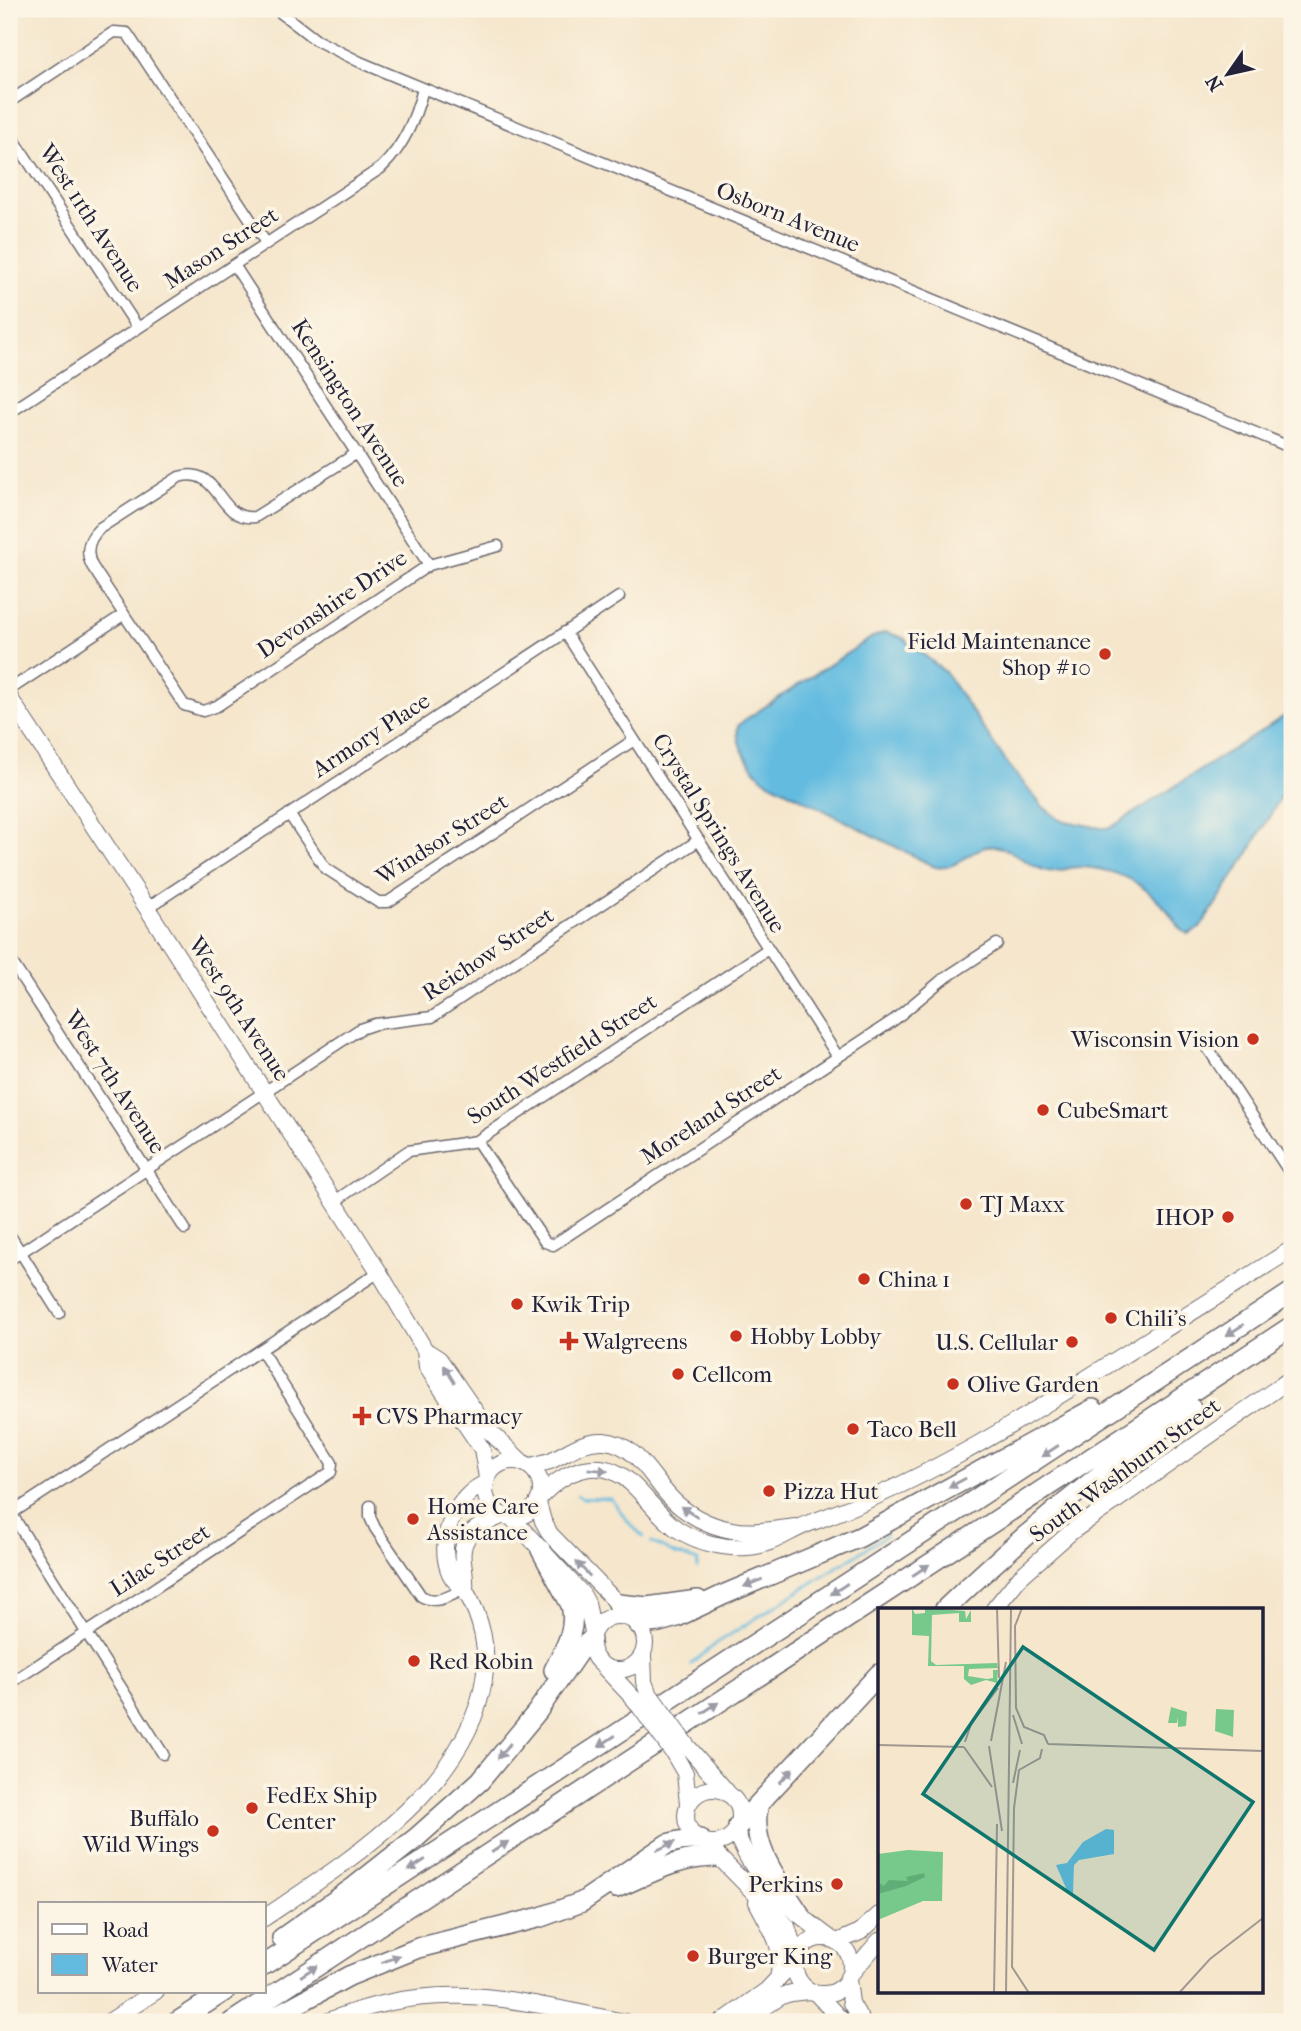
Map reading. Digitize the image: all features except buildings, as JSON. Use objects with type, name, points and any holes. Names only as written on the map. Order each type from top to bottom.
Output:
[{"type":"highway","points":[[266,1964],[1292,1292]]},
{"type":"highway","points":[[946,1608],[1037,1526],[1127,1455],[1249,1367],[1289,1329]]},
{"type":"highway","points":[[232,2022],[1289,1329]]},
{"type":"highway","points":[[629,1616],[659,1622],[677,1618],[723,1595],[860,1537],[1104,1403],[1127,1401]]},
{"type":"highway","points":[[523,1728],[570,1638],[573,1626],[571,1605],[541,1550]]},
{"type":"highway","points":[[629,1616],[647,1607],[723,1595]]},
{"type":"highway","points":[[266,1950],[354,1887],[450,1809],[480,1781],[592,1636]]},
{"type":"highway","points":[[737,1828],[878,1675]]},
{"type":"highway","points":[[758,1808],[755,1827],[767,1861],[799,1913]]},
{"type":"highway","points":[[582,1902],[667,1844],[702,1840]]},
{"type":"highway","points":[[264,2022],[349,1976],[418,1948],[541,1917],[682,1860],[717,1857]]},
{"type":"highway","points":[[182,2019],[211,1993]]},
{"type":"highway","points":[[182,2019],[222,1993]]},
{"type":"street","name":"Osborn Avenue","points":[[276,9],[316,40],[360,62],[1292,447]]},
{"type":"street","points":[[9,102],[114,32],[122,31],[130,37],[266,243]]},
{"type":"street","name":"Mason Street","points":[[9,413],[381,168],[392,157],[408,132],[423,89]]},
{"type":"street","name":"West 11th Avenue","points":[[9,132],[138,328]]},
{"type":"street","name":"Kensington Avenue","points":[[233,265],[429,565]]},
{"type":"street","points":[[9,690],[123,615],[89,560],[88,545],[100,528],[179,477],[193,475],[206,480],[234,513],[255,517],[357,453]]},
{"type":"street","name":"Devonshire Drive","points":[[123,615],[179,700],[196,710],[210,709],[429,565],[498,546]]},
{"type":"street","name":"Armory Place","points":[[147,908],[619,597]]},
{"type":"street","name":"Crystal Springs Avenue","points":[[565,632],[838,1057]]},
{"type":"street","name":"West 9th Avenue","points":[[9,697],[379,1272],[425,1350],[427,1367],[482,1449],[486,1480]]},
{"type":"street","name":"Windsor Street","points":[[289,814],[325,868],[378,902],[388,902],[634,740]]},
{"type":"street","name":"Reichow Street","points":[[9,1260],[360,1029],[375,1024],[432,1017],[699,840]]},
{"type":"street","name":"Moreland Street","points":[[477,1142],[545,1242],[553,1245],[838,1057],[904,1012],[942,980],[997,944]]},
{"type":"street","name":"South Westfield Street","points":[[334,1201],[408,1152],[477,1142],[768,950]]},
{"type":"street","name":"West 7th Avenue","points":[[9,958],[185,1229]]},
{"type":"street","points":[[1203,1041],[1292,1176]]},
{"type":"street","points":[[9,1234],[59,1312]]},
{"type":"street","points":[[266,1916],[374,1841],[412,1805],[452,1756],[477,1709],[486,1665],[481,1626],[465,1589],[463,1557],[465,1543],[471,1532],[479,1526],[507,1516],[527,1514],[560,1478],[572,1471],[599,1468],[625,1478],[677,1529],[697,1539],[722,1546],[762,1546],[776,1542],[802,1526],[895,1489],[976,1447],[1292,1249]]},
{"type":"street","points":[[163,1754],[9,1513],[379,1272]]},
{"type":"street","name":"Lilac Street","points":[[9,1684],[327,1476],[332,1469],[332,1463],[261,1350]]},
{"type":"street","name":"West 9th Avenue","points":[[425,1350],[439,1359],[488,1430],[526,1465]]},
{"type":"street","name":"South Washburn Street","points":[[995,1608],[1020,1577],[1071,1532],[1292,1378]]},
{"type":"street","points":[[465,1589],[453,1581],[448,1570],[446,1541],[449,1526],[459,1507],[502,1463],[513,1461],[526,1465],[550,1461],[576,1446],[606,1441],[623,1447],[633,1454],[681,1508],[705,1522],[734,1531],[802,1526]]},
{"type":"street","points":[[526,1465],[540,1480],[539,1500],[543,1521],[550,1534],[629,1616],[645,1638],[642,1696]]},
{"type":"street","points":[[486,1480],[485,1493],[494,1510],[507,1516],[587,1603],[593,1655],[604,1667],[642,1696],[680,1750],[734,1798],[739,1807],[737,1828],[741,1848],[750,1864],[799,1913],[834,1941],[849,1957],[851,2003],[862,2022]]},
{"type":"street","points":[[370,1506],[370,1517],[375,1528],[421,1595],[438,1601],[465,1589]]},
{"type":"street","points":[[592,1636],[605,1619],[629,1616]]},
{"type":"street","points":[[604,1667],[611,1670],[626,1669],[639,1661],[643,1654]]},
{"type":"street","points":[[680,1750],[688,1804],[686,1821],[691,1832],[787,1926],[798,1978],[843,2022]]},
{"type":"street","points":[[688,1804],[698,1793],[705,1790],[712,1788],[727,1792]]},
{"type":"street","points":[[702,1840],[722,1841],[737,1828]]},
{"type":"street","points":[[749,1887],[777,1940],[781,1962],[778,1979]]},
{"type":"street","points":[[722,2022],[778,1979],[811,1941],[821,1938],[834,1941],[860,1932],[878,1916]]},
{"type":"street","points":[[733,2022],[744,2021],[784,1995],[834,1992],[878,1942]]},
{"type":"street","points":[[109,2022],[153,1993]]},
{"type":"street","points":[[326,2022],[370,2007],[448,1994],[506,1998],[625,2022]]},
{"type":"water","points":[[886,632],[903,638],[945,672],[1007,763],[1042,806],[1060,820],[1110,828],[1286,715],[1292,716],[1292,777],[1248,854],[1200,928],[1188,934],[1144,888],[1108,871],[1078,867],[1047,871],[1033,866],[1008,850],[994,846],[979,849],[952,865],[935,867],[765,780],[741,748],[738,726],[871,638]]},
{"type":"waterway","points":[[577,1495],[582,1498],[611,1499],[644,1537]]},
{"type":"waterway","points":[[690,1665],[717,1643],[887,1535]]},
{"type":"waterway","points":[[651,1542],[675,1554],[698,1561],[697,1568]]},
{"type":"place","name":"Field Maintenance Shop #10","points":[[1105,654]]},
{"type":"place","name":"Wisconsin Vision","points":[[1253,1039]]},
{"type":"place","name":"CubeSmart","points":[[1043,1110]]},
{"type":"place","name":"TJ Maxx","points":[[966,1204]]},
{"type":"place","name":"IHOP","points":[[1228,1217]]},
{"type":"place","name":"China 1","points":[[864,1279]]},
{"type":"place","name":"Kwik Trip","points":[[517,1304]]},
{"type":"place","name":"Chili's","points":[[1111,1318]]},
{"type":"place","name":"Hobby Lobby","points":[[736,1336]]},
{"type":"place","name":"Walgreens","points":[[569,1341]]},
{"type":"place","name":"U.S. Cellular","points":[[1072,1342]]},
{"type":"place","name":"Cellcom","points":[[678,1374]]},
{"type":"place","name":"Olive Garden","points":[[953,1384]]},
{"type":"place","name":"CVS Pharmacy","points":[[362,1416]]},
{"type":"place","name":"Taco Bell","points":[[853,1429]]},
{"type":"place","name":"Pizza Hut","points":[[769,1491]]},
{"type":"place","name":"Home Care Assistance","points":[[413,1519]]},
{"type":"place","name":"Red Robin","points":[[414,1661]]},
{"type":"place","name":"FedEx Ship Center","points":[[252,1808]]},
{"type":"place","name":"Buffalo Wild Wings","points":[[213,1831]]},
{"type":"place","name":"Perkins","points":[[837,1884]]},
{"type":"place","name":"Burger King","points":[[693,1956]]}]
